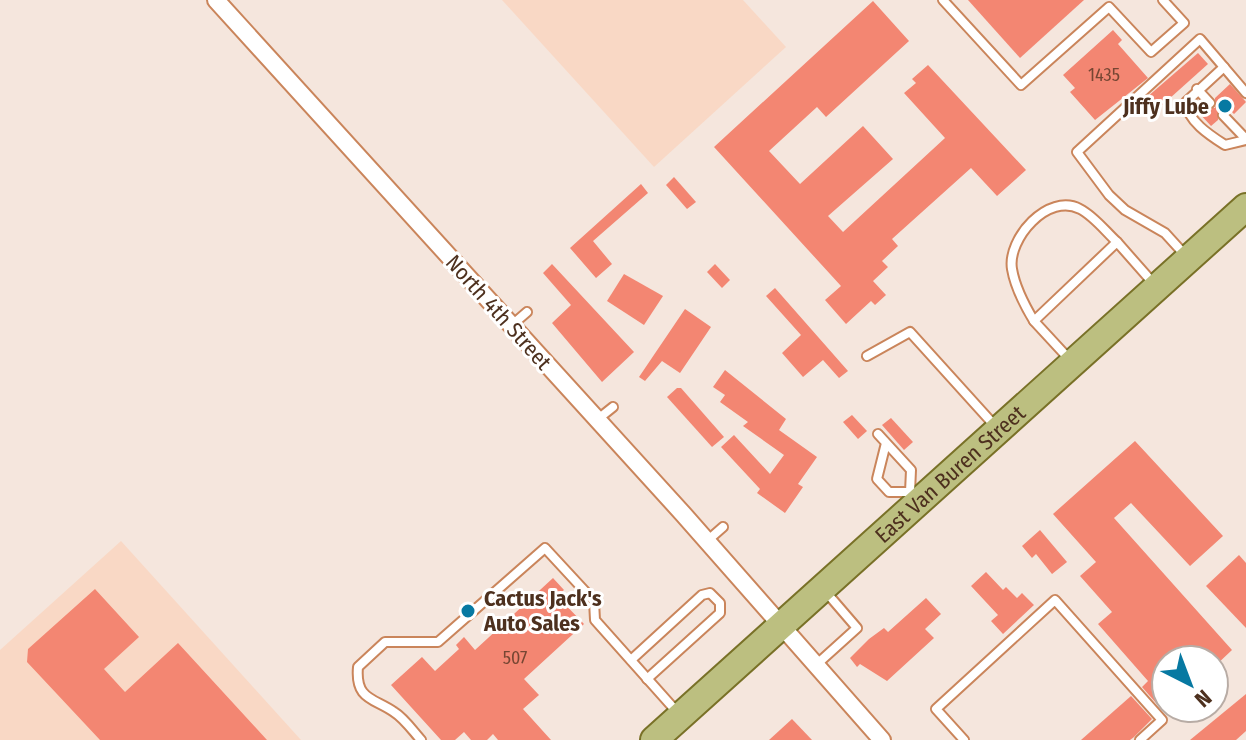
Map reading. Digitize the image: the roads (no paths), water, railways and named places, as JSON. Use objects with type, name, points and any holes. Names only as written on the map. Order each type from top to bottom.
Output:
[{"type":"main road","name":"East Van Buren Street","points":[[654,740],[822,589],[914,497],[998,430],[1246,207]]},
{"type":"street","name":"North 4th Street","points":[[216,0],[782,625],[882,740]]},
{"type":"lane","points":[[943,0],[1021,85],[1109,7],[1151,52],[1184,23],[1163,0]]},
{"type":"lane","points":[[1188,259],[1165,233],[1149,221],[1125,210],[1109,195],[1077,152],[1200,39],[1246,93]]},
{"type":"lane","points":[[1223,115],[1246,139],[1225,145],[1208,134],[1186,109],[1186,102],[1224,67]]},
{"type":"lane","points":[[1197,89],[1210,103]]},
{"type":"lane","points":[[1073,363],[1034,321],[1012,268],[1013,253],[1027,225],[1049,210],[1066,205],[1079,208],[1117,242],[1157,287]]},
{"type":"lane","points":[[1034,321],[1117,242]]},
{"type":"lane","points":[[512,326],[527,312]]},
{"type":"lane","points":[[867,356],[910,332],[998,430]]},
{"type":"lane","points":[[597,420],[613,407]]},
{"type":"lane","points":[[878,434],[911,470],[914,497],[889,492],[877,479],[886,443]]},
{"type":"lane","points":[[706,541],[723,527]]},
{"type":"lane","points":[[421,740],[395,712],[372,703],[362,691],[358,667],[385,642],[438,642],[545,548],[594,601],[595,620],[680,716]]},
{"type":"lane","points":[[816,665],[857,628],[822,589]]},
{"type":"lane","points":[[631,660],[702,595],[710,593],[720,603],[720,613],[647,679]]},
{"type":"lane","points":[[964,740],[936,709],[1055,600],[1162,720],[1140,740]]},
{"type":"place","name":"Jiffy Lube","points":[[1225,106]]},
{"type":"place","name":"Cactus Jack's Auto Sales","points":[[468,611]]}]
